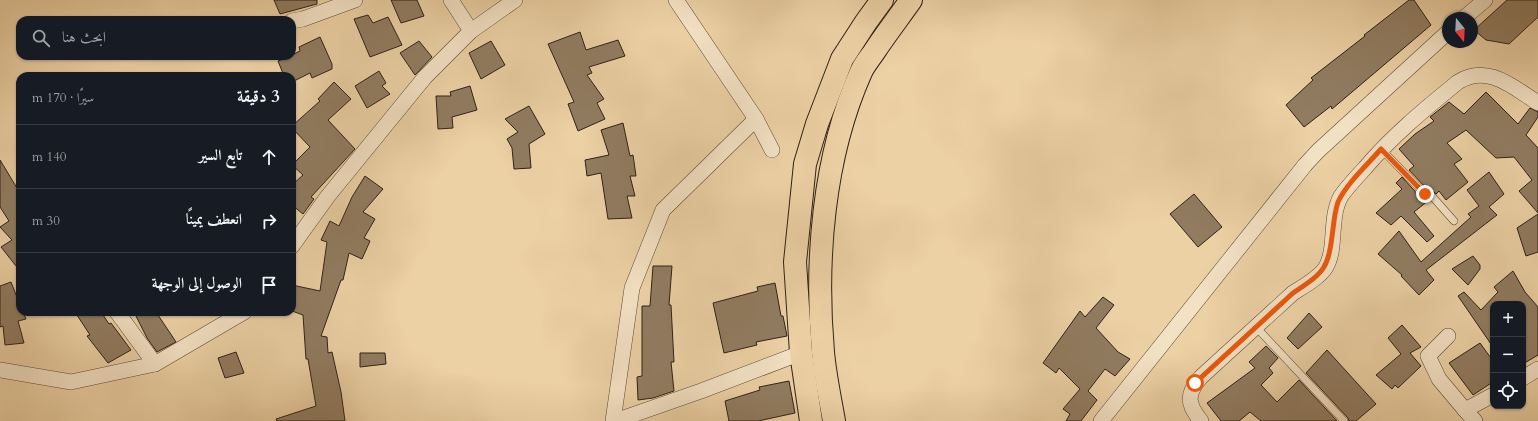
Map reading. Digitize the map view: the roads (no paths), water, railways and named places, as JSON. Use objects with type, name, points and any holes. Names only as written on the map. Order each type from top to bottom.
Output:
[{"type":"main road","points":[[811,421],[801,353],[795,262],[804,164],[819,117],[842,59],[882,0]]},
{"type":"main road","points":[[834,421],[823,354],[820,310],[821,267],[825,214],[832,169],[839,134],[862,71],[911,0]]},
{"type":"street","points":[[296,20],[355,0]]},
{"type":"street","points":[[451,0],[471,31]]},
{"type":"street","points":[[296,240],[328,196],[425,77],[471,31],[515,0]]},
{"type":"street","points":[[676,0],[756,119],[772,150]]},
{"type":"street","points":[[1471,12],[1486,0]]},
{"type":"street","points":[[1101,421],[1305,165],[1329,141],[1442,37]]},
{"type":"street","points":[[1201,421],[1193,411],[1190,403],[1190,396],[1195,383],[1293,293],[1310,282],[1325,268],[1330,256],[1338,202],[1346,189],[1381,149],[1401,129],[1458,82],[1465,77],[1474,75],[1484,75],[1500,79],[1538,104]]},
{"type":"street","points":[[756,119],[663,210],[632,288],[614,421],[701,391],[801,353]]},
{"type":"street","points":[[120,316],[155,364]]},
{"type":"street","points":[[0,370],[71,382],[155,364],[237,316]]},
{"type":"street","points":[[1448,336],[1428,356],[1439,379],[1470,416],[1490,398]]},
{"type":"street","points":[[1526,376],[1538,369]]},
{"type":"lane","points":[[1381,149],[1425,194],[1431,196],[1454,221]]},
{"type":"lane","points":[[1256,327],[1344,421]]}]
